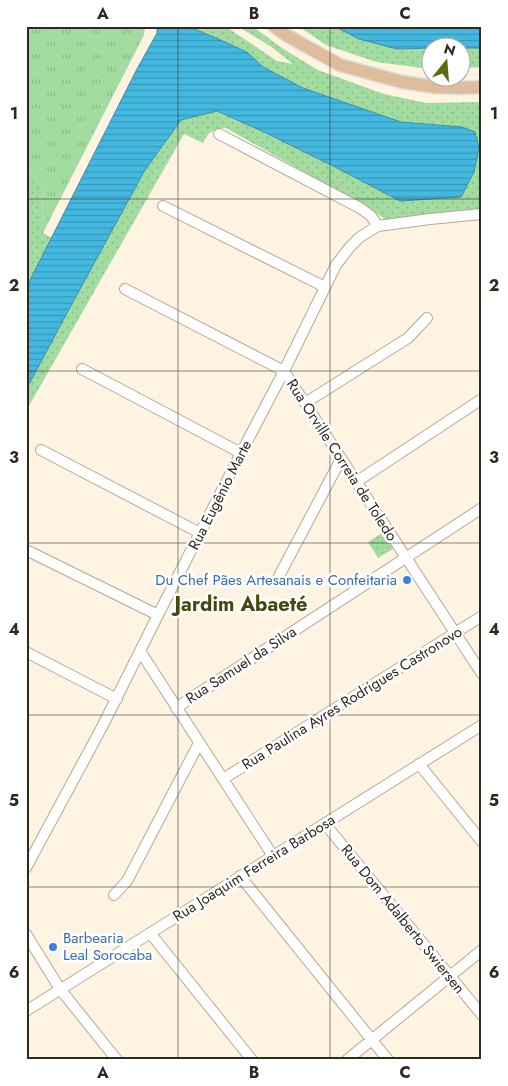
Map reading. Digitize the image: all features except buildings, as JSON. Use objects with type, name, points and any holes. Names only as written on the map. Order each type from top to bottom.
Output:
[{"type":"main road","points":[[274,26],[286,35],[340,65],[402,82],[436,87],[482,87]]},
{"type":"street","points":[[219,134],[360,208],[371,216],[378,226]]},
{"type":"street","points":[[163,206],[325,287]]},
{"type":"street","name":"Rua Eugênio Marte","points":[[26,868],[117,699],[336,265],[348,248],[360,237],[378,226],[482,214]]},
{"type":"street","name":"Rua Orville Correia de Toledo","points":[[124,289],[284,371],[482,674]]},
{"type":"street","points":[[305,404],[408,338],[427,318]]},
{"type":"street","points":[[82,368],[240,453]]},
{"type":"street","points":[[356,482],[482,399]]},
{"type":"street","points":[[41,450],[200,533]]},
{"type":"street","points":[[279,576],[342,459]]},
{"type":"street","name":"Rua Samuel da Silva","points":[[176,708],[482,508]]},
{"type":"street","points":[[26,550],[158,615]]},
{"type":"street","name":"Rua Paulina Ayres Rodrigues Castronovo","points":[[223,779],[482,616]]},
{"type":"street","points":[[140,651],[273,856]]},
{"type":"street","points":[[28,656],[117,699]]},
{"type":"street","name":"Rua Joaquim Ferreira Barbosa","points":[[26,1011],[482,726]]},
{"type":"street","points":[[114,895],[127,881],[199,743]]},
{"type":"street","points":[[419,764],[482,842]]},
{"type":"street","name":"Rua Dom Adalberto Swiersen","points":[[324,824],[482,1015]]},
{"type":"street","points":[[240,876],[388,1060]]},
{"type":"street","points":[[150,933],[252,1060]]},
{"type":"street","points":[[26,934],[60,989],[117,1060]]},
{"type":"street","points":[[347,1060],[482,950]]},
{"type":"green space","points":[[26,26],[145,26],[144,35],[43,233],[42,183],[26,170]]},
{"type":"green space","points":[[187,26],[225,26],[277,61],[293,64],[270,46],[237,26],[252,26],[282,48],[318,70],[384,94],[426,103],[482,102],[482,211],[387,221],[375,212],[226,128],[212,131],[203,143],[184,134],[26,411],[26,390],[67,313],[145,170],[181,120],[217,111],[264,132],[400,201],[462,127],[401,122],[303,88],[263,67],[247,52]]},
{"type":"green space","points":[[298,26],[482,26],[482,67],[470,68],[470,38],[420,38],[420,68],[376,62],[326,45]]},
{"type":"green space","points":[[26,170],[42,183],[43,233],[52,238],[26,288]]},
{"type":"green space","points":[[385,531],[394,546],[393,549],[378,558],[368,542]]},
{"type":"water","points":[[157,26],[187,26],[247,52],[263,67],[303,88],[401,122],[462,127],[475,132],[479,148],[474,172],[461,197],[400,201],[264,132],[217,111],[181,120],[145,170],[26,390],[26,288],[157,33]]},
{"type":"water","points":[[334,26],[482,26],[482,48],[470,48],[470,38],[420,38],[420,48],[397,49],[359,39]]},
{"type":"place","name":"Du Chef Pães Artesanais e Confeitaria","points":[[407,580]]},
{"type":"place","name":"Barbearia Leal Sorocaba","points":[[53,947]]},
{"type":"district","name":"Jardim Abaeté","points":[[241,604]]}]
